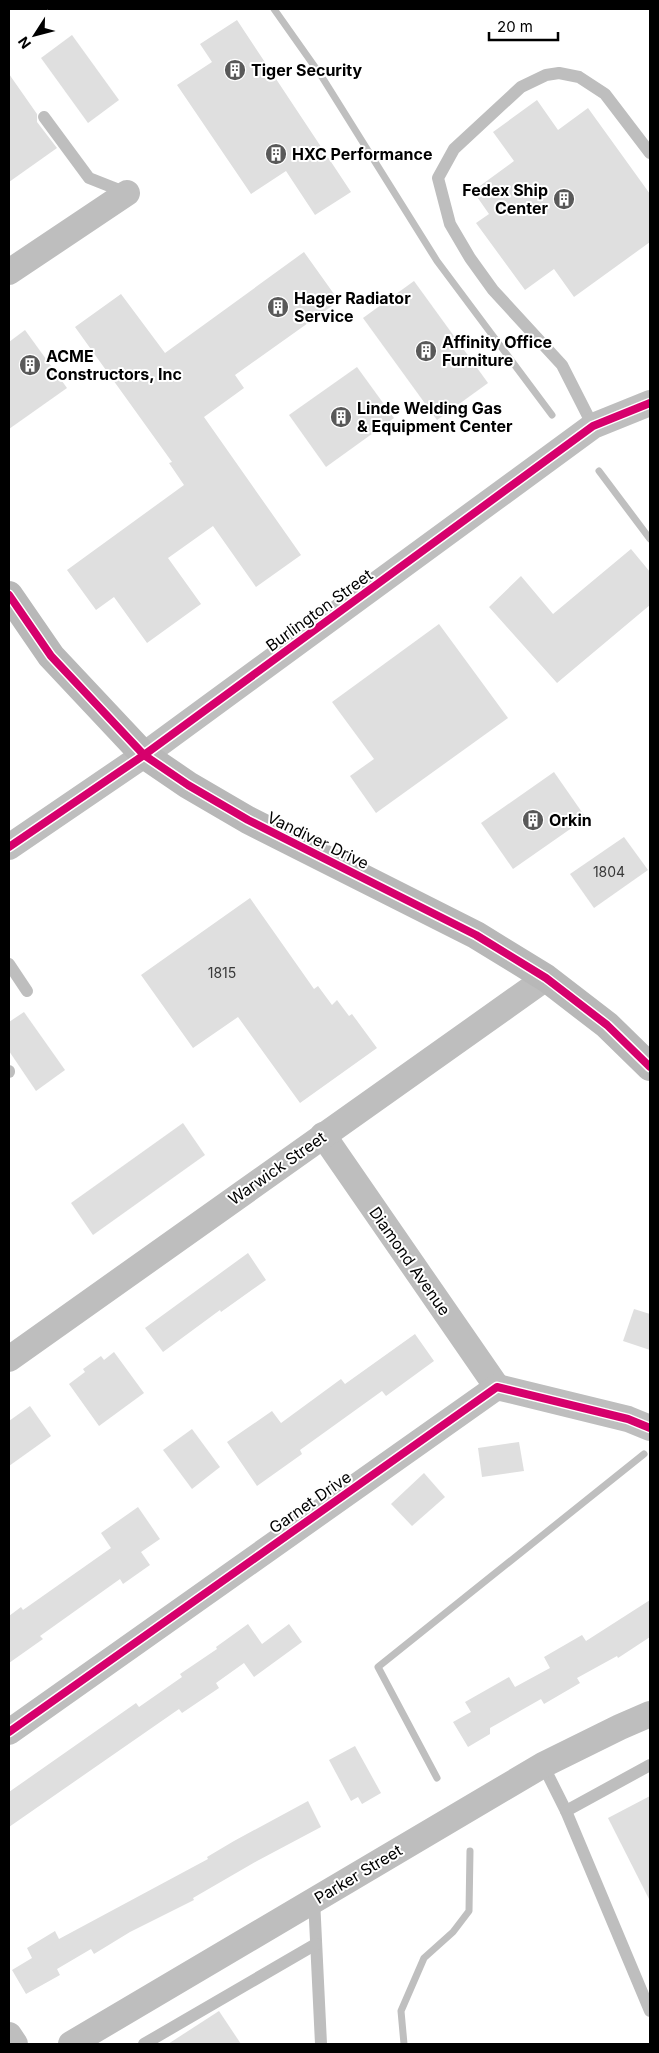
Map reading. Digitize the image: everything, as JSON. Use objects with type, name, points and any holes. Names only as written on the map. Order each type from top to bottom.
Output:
[{"type":"main road","name":"Vandiver Drive","points":[[9,595],[51,656],[144,755],[188,785],[248,820],[476,935],[546,978],[607,1025],[650,1067]]},
{"type":"street","points":[[9,272],[128,193]]},
{"type":"street","name":"Burlington Street","points":[[9,847],[144,755],[593,426],[650,403]]},
{"type":"street","name":"Warwick Street","points":[[9,1359],[322,1135],[546,978]]},
{"type":"street","name":"Diamond Avenue","points":[[322,1135],[497,1387]]},
{"type":"street","points":[[497,1387],[628,1419],[650,1428]]},
{"type":"street","name":"Garnet Drive","points":[[9,1732],[497,1387]]},
{"type":"street","name":"Parker Street","points":[[71,2044],[314,1899],[543,1766],[650,1714]]},
{"type":"street","points":[[9,2035],[15,2044]]},
{"type":"lane","points":[[593,426],[562,365],[493,290],[470,258],[450,224],[438,178],[454,149],[521,87],[546,75],[559,73],[579,77],[604,94],[650,152]]},
{"type":"lane","points":[[44,117],[89,178],[128,193]]},
{"type":"lane","points":[[9,964],[27,991]]},
{"type":"lane","points":[[566,1811],[650,1765]]},
{"type":"lane","points":[[543,1766],[566,1811],[650,2011]]},
{"type":"lane","points":[[314,1899],[321,2044]]},
{"type":"lane","points":[[144,2044],[316,1944]]},
{"type":"building","points":[[237,20],[351,192],[315,215],[286,171],[251,194],[177,85],[212,62],[200,44]]},
{"type":"building","points":[[72,35],[119,100],[88,123],[41,58]]},
{"type":"building","points":[[9,74],[37,114],[37,122],[57,148],[9,182]]},
{"type":"building","name":"Fedex Ship Center","points":[[537,100],[558,130],[588,108],[650,194],[650,242],[574,297],[554,269],[525,290],[476,223],[489,214],[473,191],[514,161],[493,132]]},
{"type":"building","points":[[304,252],[339,301],[235,375],[244,388],[204,417],[301,555],[256,587],[213,526],[168,558],[201,604],[147,643],[114,597],[96,610],[67,570],[184,485],[169,463],[172,462],[75,327],[121,294],[165,353]]},
{"type":"building","name":"Affinity Office Furniture","points":[[414,281],[488,383],[437,420],[363,318]]},
{"type":"building","name":"ACME Constructors, Inc","points":[[25,330],[67,388],[9,429],[9,342]]},
{"type":"building","name":"Linde Welding Gas & Equipment Center","points":[[357,367],[394,418],[326,467],[289,415]]},
{"type":"building","points":[[631,549],[650,572],[650,605],[557,683],[489,607],[521,576],[553,614]]},
{"type":"building","points":[[439,624],[508,718],[376,813],[350,776],[374,759],[332,702]]},
{"type":"building","name":"Orkin","points":[[554,772],[586,818],[513,869],[481,823]]},
{"type":"building","points":[[624,837],[648,870],[594,908],[570,874]]},
{"type":"building","points":[[250,898],[314,989],[318,986],[332,1005],[337,1000],[349,1016],[352,1014],[377,1048],[300,1103],[238,1017],[193,1048],[141,975]]},
{"type":"building","points":[[24,1012],[65,1070],[36,1091],[9,1051],[9,1022]]},
{"type":"building","points":[[183,1123],[205,1155],[93,1235],[71,1203]]},
{"type":"building","points":[[248,1253],[266,1280],[221,1312],[220,1310],[163,1352],[145,1328]]},
{"type":"building","points":[[634,1309],[650,1314],[650,1350],[623,1341]]},
{"type":"building","points":[[415,1334],[434,1361],[386,1396],[382,1391],[300,1450],[302,1454],[257,1486],[227,1442],[272,1411],[281,1423],[341,1379],[345,1384]]},
{"type":"building","points":[[114,1352],[144,1393],[99,1426],[69,1384],[85,1372],[83,1369],[101,1356],[104,1360]]},
{"type":"building","points":[[30,1406],[51,1436],[9,1466],[9,1421]]},
{"type":"building","points":[[192,1429],[220,1467],[192,1489],[163,1450]]},
{"type":"building","points":[[519,1442],[524,1471],[482,1477],[478,1448]]},
{"type":"building","points":[[424,1473],[445,1497],[412,1526],[391,1504]]},
{"type":"building","points":[[138,1507],[160,1539],[141,1552],[150,1565],[123,1584],[120,1579],[40,1636],[43,1639],[9,1663],[9,1616],[21,1607],[23,1610],[111,1548],[101,1533]]},
{"type":"building","points":[[650,1600],[650,1637],[618,1658],[617,1656],[577,1678],[580,1683],[544,1704],[541,1699],[490,1728],[490,1734],[468,1747],[453,1722],[471,1712],[465,1702],[509,1677],[515,1687],[550,1668],[544,1657],[582,1635],[586,1641]]},
{"type":"building","points":[[248,1624],[262,1644],[289,1624],[302,1642],[254,1677],[244,1663],[216,1683],[219,1688],[182,1713],[179,1709],[9,1827],[9,1792],[136,1703],[139,1707],[182,1677],[180,1674],[217,1649],[216,1647]]},
{"type":"building","points":[[355,1746],[381,1793],[362,1804],[358,1797],[351,1801],[329,1760]]},
{"type":"building","points":[[650,1796],[650,1901],[608,1818]]},
{"type":"building","points":[[308,1801],[321,1827],[257,1861],[193,1898],[194,1900],[130,1932],[94,1954],[91,1949],[57,1969],[60,1975],[26,1994],[12,1970],[32,1958],[27,1948],[55,1931],[59,1939],[208,1859],[207,1857],[234,1841]]},
{"type":"building","points":[[219,2011],[241,2044],[168,2044]]},
{"type":"waterway","points":[[274,9],[322,77],[437,261],[552,415]]},
{"type":"waterway","points":[[599,471],[650,539]]},
{"type":"waterway","points":[[437,1778],[378,1667],[644,1454]]},
{"type":"waterway","points":[[404,2044],[401,2011],[424,1958],[453,1932],[469,1911],[470,1851]]},
{"type":"cycle path","points":[[9,847],[144,755],[593,426],[650,403]]},
{"type":"cycle path","points":[[9,595],[51,656],[144,755],[188,785],[248,820],[476,935],[546,978],[607,1025],[650,1067]]},
{"type":"cycle path","points":[[9,1732],[497,1387],[628,1419],[650,1428]]},
{"type":"place","name":"Tiger Security","points":[[235,70]]},
{"type":"place","name":"HXC Performance","points":[[276,154]]},
{"type":"place","name":"Fedex Ship Center","points":[[564,199]]},
{"type":"place","name":"Hager Radiator Service","points":[[278,307]]},
{"type":"place","name":"Affinity Office Furniture","points":[[426,351]]},
{"type":"place","name":"ACME Constructors, Inc","points":[[30,365]]},
{"type":"place","name":"Linde Welding Gas & Equipment Center","points":[[341,417]]},
{"type":"place","name":"Orkin","points":[[533,820]]}]
